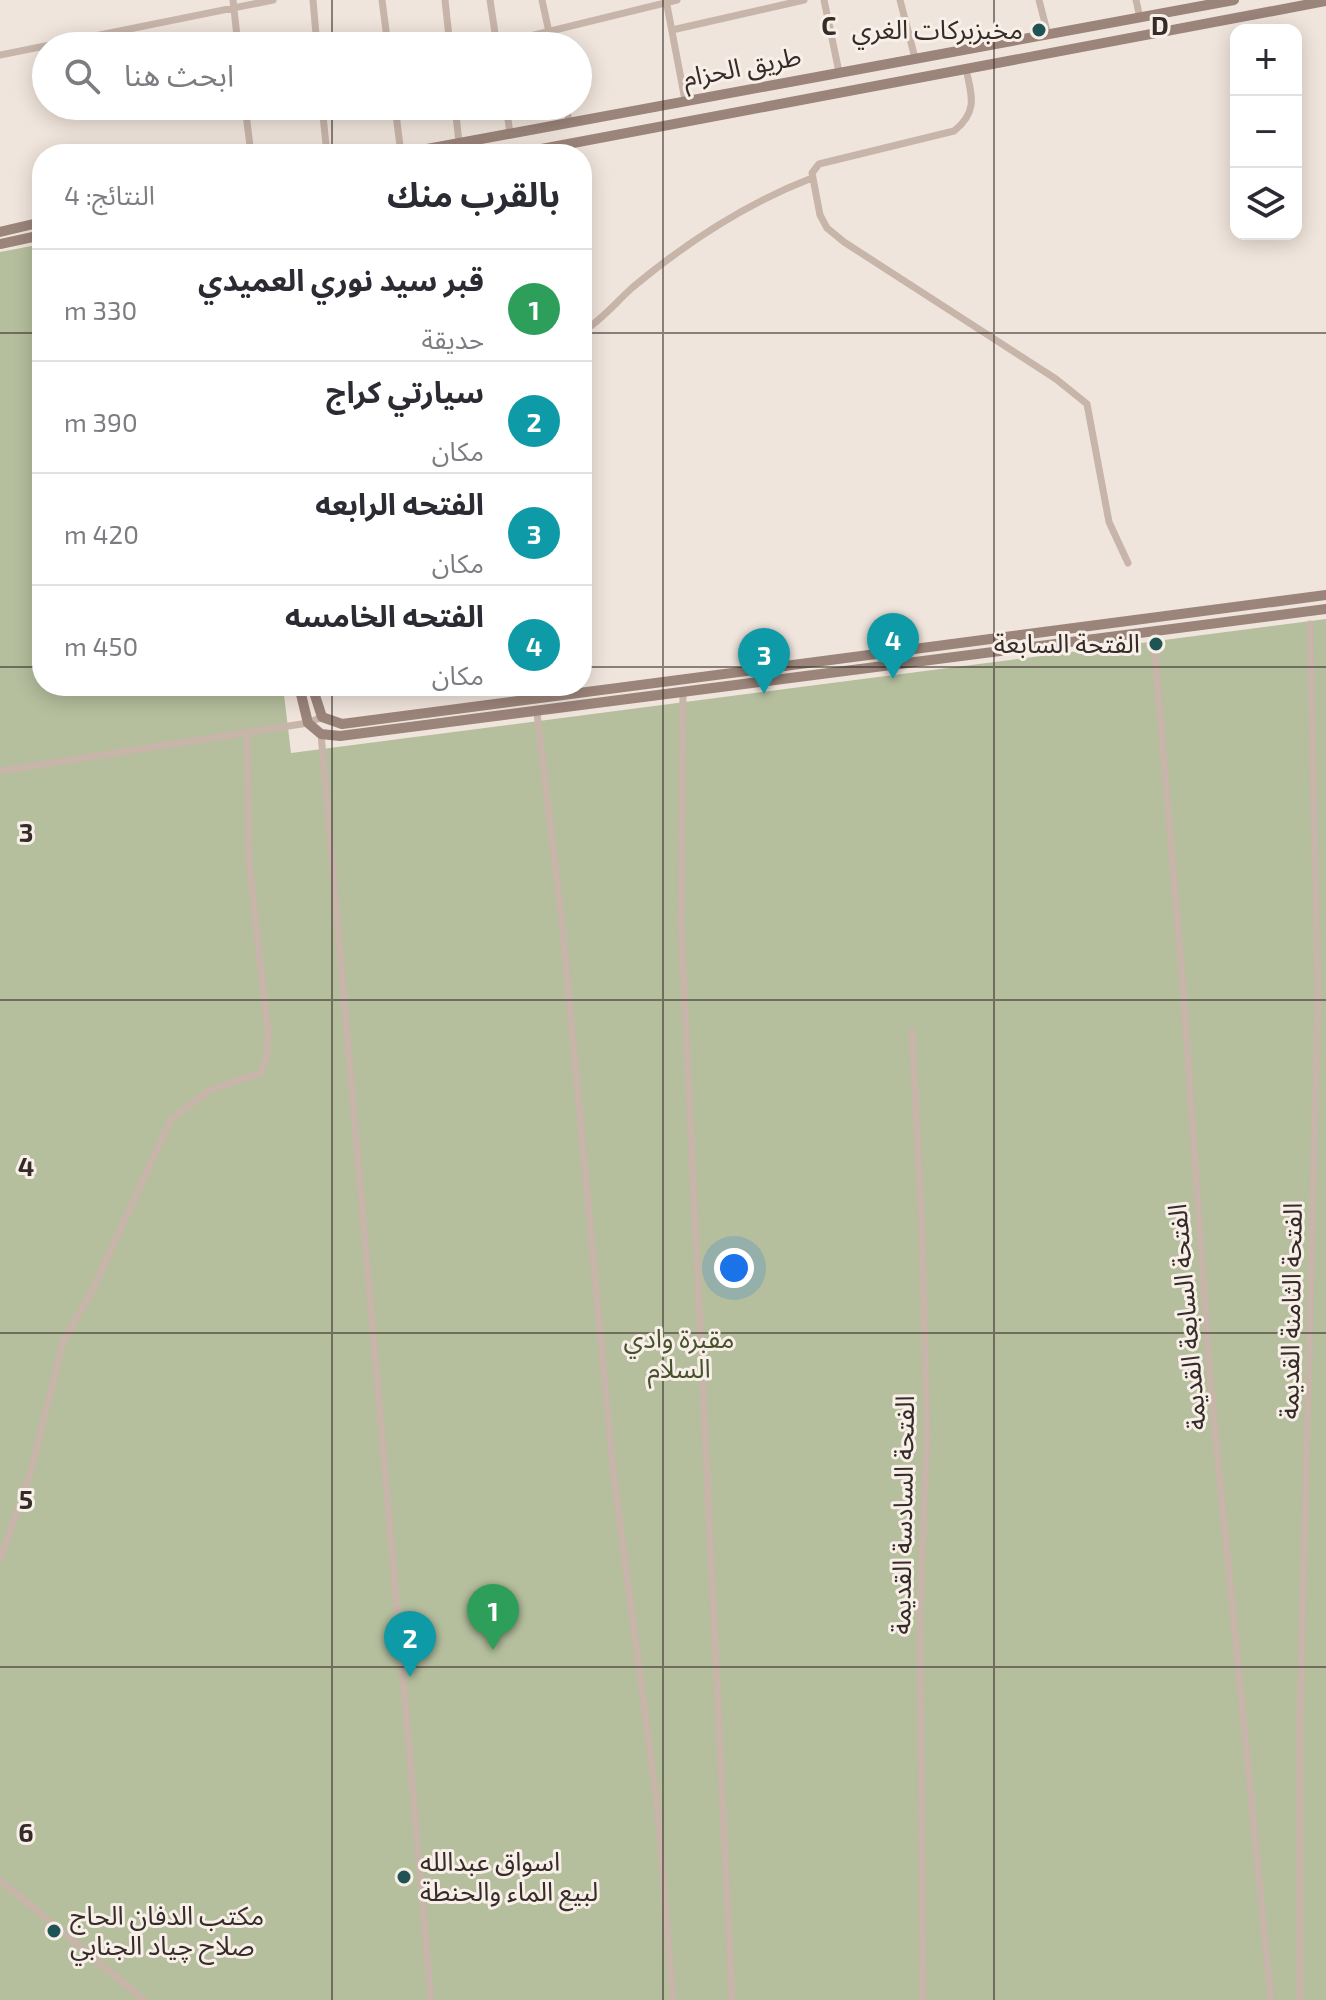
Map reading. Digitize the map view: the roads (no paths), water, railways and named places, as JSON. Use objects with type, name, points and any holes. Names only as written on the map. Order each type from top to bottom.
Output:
[{"type":"street","points":[[106,32],[234,4],[273,0]]},
{"type":"street","points":[[313,0],[316,32]]},
{"type":"street","points":[[382,0],[386,32]]},
{"type":"street","points":[[445,0],[448,32]]},
{"type":"street","points":[[490,0],[495,32]]},
{"type":"street","points":[[542,0],[549,31]]},
{"type":"street","points":[[545,32],[677,0]]},
{"type":"street","points":[[672,30],[804,0]]},
{"type":"street","points":[[824,0],[839,72]]},
{"type":"street","points":[[900,0],[913,59],[918,68],[913,78]]},
{"type":"street","points":[[1039,0],[1048,35]]},
{"type":"street","points":[[1136,0],[1140,18]]},
{"type":"street","name":"طريق الحزام","points":[[592,117],[1140,18],[1185,4],[1234,0]]},
{"type":"street","points":[[666,1],[685,100]]},
{"type":"street","name":"طريق الحزام","points":[[566,144],[1326,1]]},
{"type":"street","points":[[234,4],[237,32]]},
{"type":"street","points":[[0,55],[32,48]]},
{"type":"street","points":[[974,48],[971,59],[980,66]]},
{"type":"street","points":[[966,69],[974,105],[967,121],[954,131],[819,164],[812,178],[820,215],[827,228],[844,242],[1056,379],[1087,404],[1109,522],[1128,563]]},
{"type":"street","points":[[661,105],[657,118],[669,125]]},
{"type":"street","points":[[628,111],[637,121],[628,132]]},
{"type":"street","points":[[247,120],[250,144]]},
{"type":"street","points":[[323,120],[326,144]]},
{"type":"street","points":[[396,120],[399,144]]},
{"type":"street","points":[[457,120],[459,143]]},
{"type":"street","points":[[508,120],[510,133]]},
{"type":"street","name":"طريق الحزام","points":[[454,144],[575,120]]},
{"type":"street","points":[[592,324],[658,268],[731,217],[774,193],[812,178]]},
{"type":"street","points":[[0,232],[32,224]]},
{"type":"street","points":[[0,244],[32,237]]},
{"type":"street","points":[[592,691],[1326,595]]},
{"type":"street","points":[[301,696],[308,723],[321,734],[340,736],[1326,609]]},
{"type":"street","name":"الفتحة الثامنة القديمة","points":[[1300,2000],[1300,1719],[1318,994],[1310,624]]},
{"type":"street","name":"الفتحة السابعة القديمة","points":[[1153,631],[1183,987],[1210,1379],[1271,2000]]},
{"type":"street","points":[[927,647],[926,653],[931,661]]},
{"type":"street","points":[[900,651],[903,656],[901,665]]},
{"type":"street","points":[[656,683],[659,697]]},
{"type":"street","points":[[625,687],[628,694],[625,701]]},
{"type":"street","points":[[683,694],[681,926],[732,2000]]},
{"type":"street","points":[[315,696],[323,718],[321,734],[431,2000]]},
{"type":"street","points":[[0,771],[308,723],[323,718],[342,724],[556,696]]},
{"type":"street","points":[[537,713],[562,923],[613,1469],[657,1804],[673,2000]]},
{"type":"street","points":[[0,1560],[29,1478],[63,1342],[93,1289],[171,1119],[210,1090],[260,1073],[266,1065],[268,1031],[248,841],[247,733]]},
{"type":"street","name":"الفتحة السادسة القديمة","points":[[912,1031],[922,1227],[927,1437],[920,1607],[923,2000]]},
{"type":"street","points":[[0,1880],[144,2000]]},
{"type":"place","name":"مخبزبركات الغري","points":[[1039,30]]},
{"type":"place","name":"الفتحة السابعة","points":[[1156,644]]},
{"type":"place","name":"الفتحه الخامسه","points":[[893,679]]},
{"type":"place","name":"الفتحه الرابعه","points":[[764,694]]},
{"type":"place","name":"قبر سيد نوري العميدي","points":[[493,1650]]},
{"type":"place","name":"سيارتي كراج","points":[[410,1677]]},
{"type":"place","name":"اسواق عبدالله لبيع الماء والحنطة","points":[[404,1877]]},
{"type":"place","name":"مكتب الدفان الحاج صلاح چياد الجنابي","points":[[54,1931]]},
{"type":"park label","name":"مقبرة وادي السلام","points":[[679,1354]]}]
